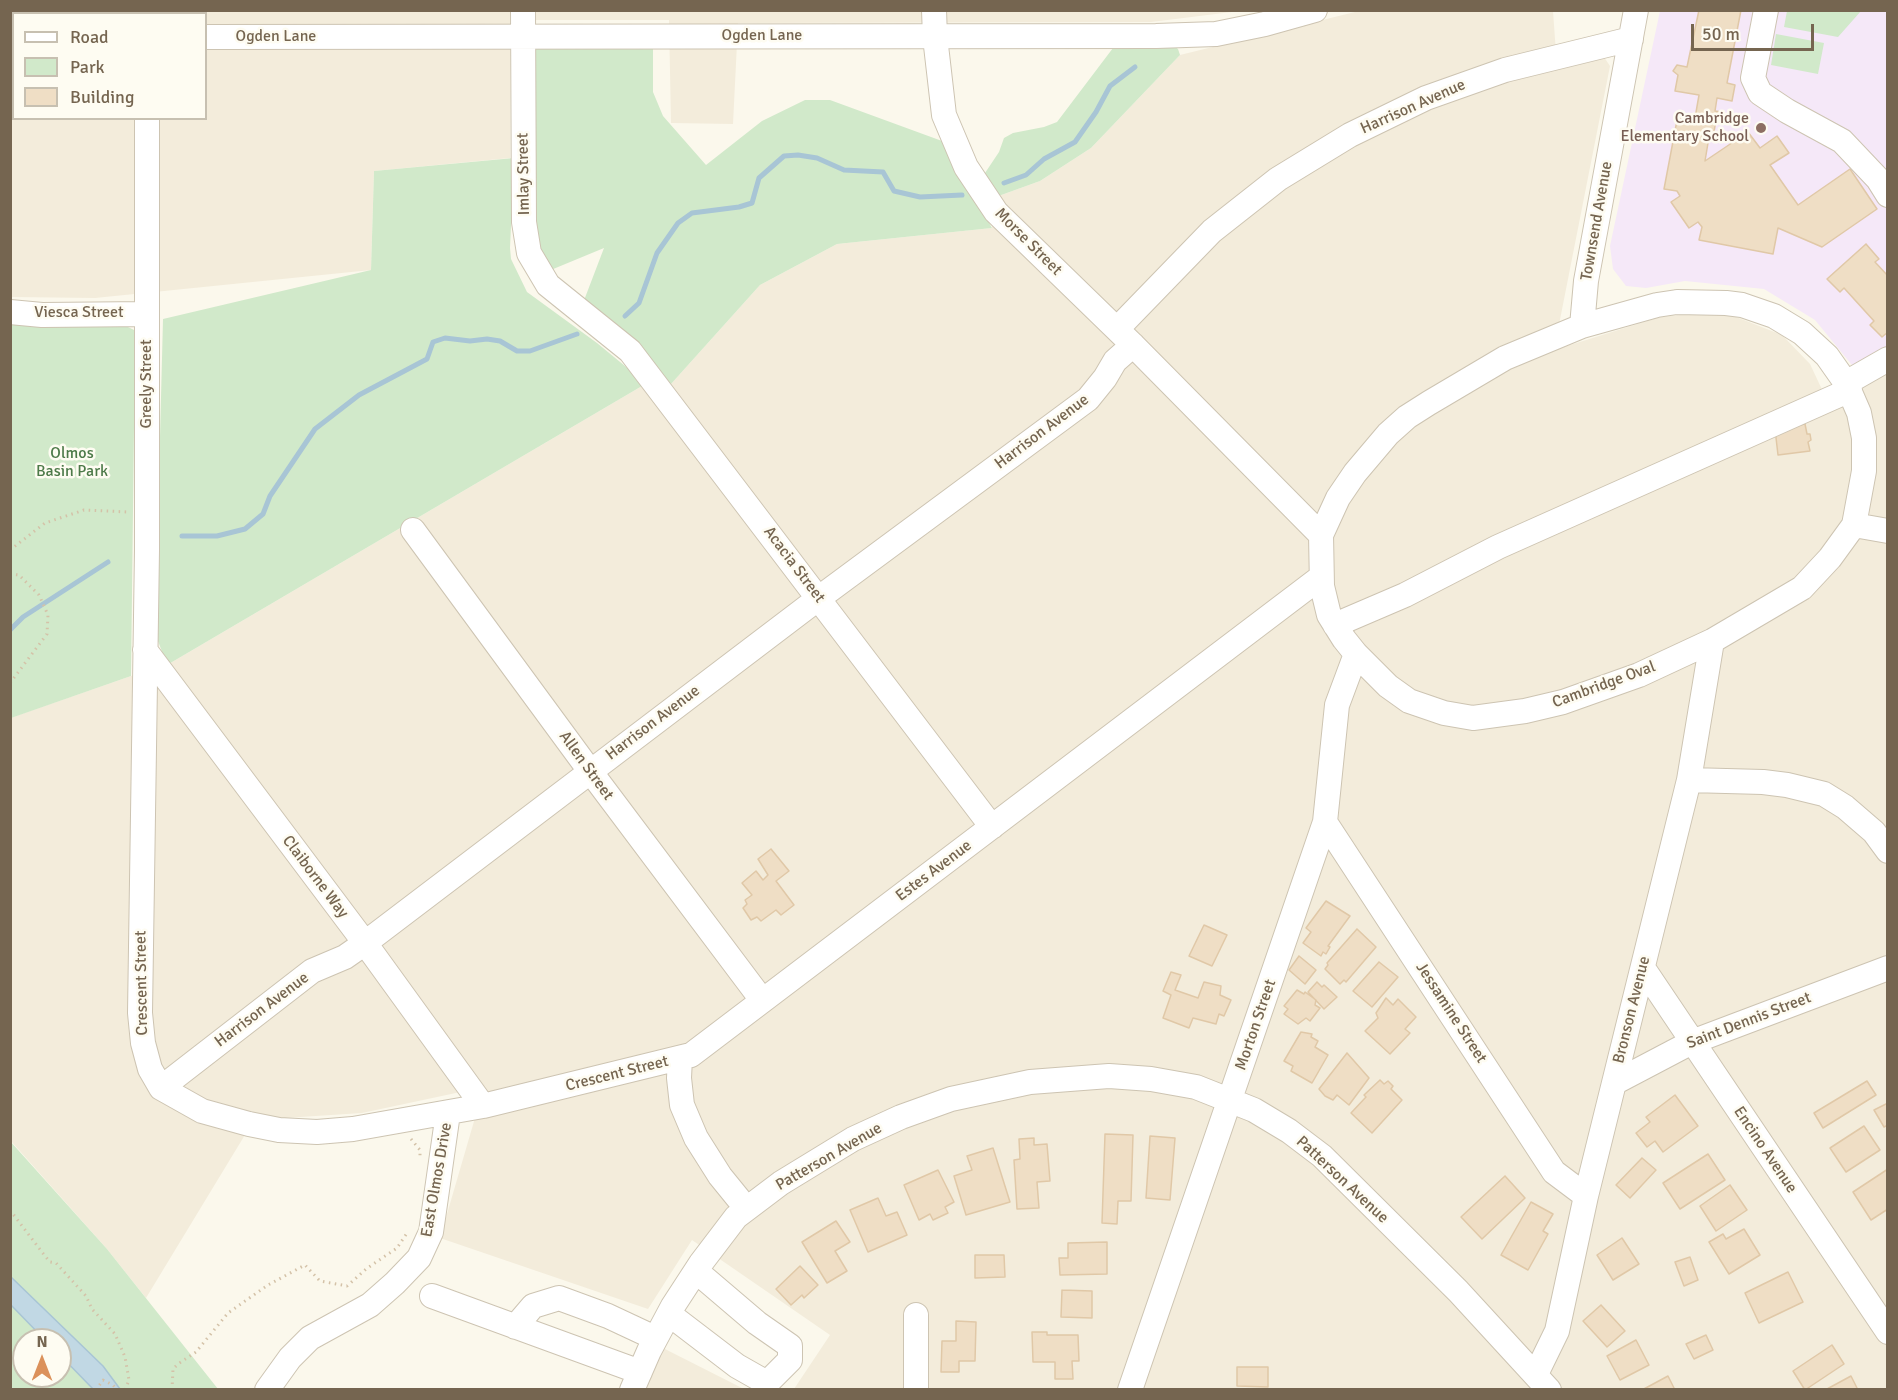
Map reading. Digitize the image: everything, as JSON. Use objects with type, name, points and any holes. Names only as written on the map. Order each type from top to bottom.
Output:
[{"type":"street","name":"Imlay Street","points":[[523,10],[524,222],[529,253],[548,285],[584,315]]},
{"type":"street","name":"Morse Street","points":[[934,10],[934,37],[944,115],[966,167],[996,212],[1125,337],[1321,535]]},
{"type":"street","name":"Ogden Lane","points":[[207,37],[523,35],[934,37],[1216,34],[1265,24],[1315,10]]},
{"type":"street","name":"Townsend Avenue","points":[[1582,326],[1586,281],[1636,10]]},
{"type":"street","points":[[1766,10],[1753,78],[1760,93],[1842,141],[1878,179],[1887,195]]},
{"type":"street","name":"Harrison Avenue","points":[[161,1088],[312,971],[345,957],[365,943],[819,598],[1088,399],[1115,361],[1125,337],[1212,231],[1278,179],[1350,135],[1426,98],[1505,70],[1631,39]]},
{"type":"street","name":"Greely Street","points":[[145,650],[147,120]]},
{"type":"street","name":"Cambridge Oval","points":[[1709,302],[1742,305],[1774,316],[1802,333],[1827,356],[1848,387],[1859,413],[1865,454],[1854,525],[1830,558],[1802,588],[1712,641],[1639,675],[1563,702],[1525,711],[1473,718],[1444,713],[1409,700],[1388,686],[1356,654],[1329,615],[1321,577],[1321,535],[1338,498],[1355,472],[1388,434],[1407,417],[1505,358],[1582,326],[1658,304],[1709,302]]},
{"type":"street","name":"Viesca Street","points":[[10,312],[42,315],[147,314]]},
{"type":"street","name":"Acacia Street","points":[[584,315],[630,351],[993,827]]},
{"type":"street","points":[[1335,625],[1405,596],[1509,542],[1848,387],[1887,359]]},
{"type":"street","points":[[1854,525],[1887,531]]},
{"type":"street","name":"Allen Street","points":[[414,530],[590,771],[762,1000]]},
{"type":"street","name":"Estes Avenue","points":[[680,1058],[691,1055],[1321,577]]},
{"type":"street","name":"Bronson Avenue","points":[[1542,1382],[1557,1331],[1586,1196],[1689,780],[1712,641]]},
{"type":"street","name":"Claiborne Way","points":[[145,650],[365,943],[483,1106]]},
{"type":"street","name":"Crescent Street","points":[[145,650],[140,1013],[143,1043],[150,1070],[161,1088]]},
{"type":"street","name":"Morton Street","points":[[1130,1389],[1325,822],[1337,705],[1356,654]]},
{"type":"street","points":[[1689,780],[1788,784],[1824,794],[1845,807],[1874,832],[1887,851]]},
{"type":"street","name":"Jessamine Street","points":[[1325,822],[1554,1172],[1586,1196]]},
{"type":"street","name":"Encino Avenue","points":[[1643,968],[1887,1332]]},
{"type":"street","name":"Saint Dennis Street","points":[[1614,1083],[1692,1042],[1887,968]]},
{"type":"street","points":[[680,1058],[679,1078],[682,1105],[696,1138],[720,1176],[746,1208]]},
{"type":"street","name":"Crescent Street","points":[[448,1113],[680,1058]]},
{"type":"street","name":"Patterson Avenue","points":[[636,1381],[655,1338],[696,1271],[736,1217],[781,1183],[853,1139],[901,1116],[951,1099],[1030,1082],[1109,1076],[1151,1079],[1185,1085],[1254,1110],[1289,1131],[1322,1156],[1458,1291],[1542,1382]]},
{"type":"street","points":[[161,1088],[202,1111],[279,1130],[316,1132],[387,1124],[448,1113]]},
{"type":"street","name":"East Olmos Drive","points":[[267,1389],[290,1358],[310,1338],[370,1305],[418,1258],[431,1232],[448,1113]]},
{"type":"street","points":[[669,1314],[737,1366],[767,1383],[790,1360],[790,1346],[757,1323],[696,1271]]},
{"type":"street","points":[[432,1296],[515,1327],[636,1381]]},
{"type":"street","points":[[515,1327],[533,1306],[559,1298],[608,1316],[655,1338]]},
{"type":"street","points":[[916,1316],[916,1389]]},
{"type":"path","points":[[10,550],[45,523],[84,510],[130,513]]},
{"type":"path","points":[[10,574],[19,575],[39,595],[48,615],[47,634],[10,683]]},
{"type":"path","points":[[387,1124],[413,1140],[420,1150],[421,1161]]},
{"type":"path","points":[[10,1210],[45,1256],[56,1263],[86,1296],[92,1310],[115,1334],[125,1357],[129,1380],[125,1389]]},
{"type":"path","points":[[172,1389],[173,1369],[196,1352],[228,1313],[268,1285],[306,1264],[320,1281],[347,1286],[366,1269],[397,1248],[409,1230]]},
{"type":"path","points":[[96,1389],[103,1380],[117,1389]]},
{"type":"shaded area","points":[[10,11],[1240,11],[1151,22],[738,23],[733,124],[671,123],[669,20],[510,20],[510,158],[374,171],[371,270],[95,298],[11,297]]},
{"type":"shaded area","points":[[1359,11],[1553,11],[1557,67],[1602,54],[1610,66],[1554,350],[1660,317],[1721,311],[1782,335],[1810,364],[1825,396],[1887,370],[1887,1389],[794,1389],[830,1335],[692,1240],[648,1309],[440,1238],[484,1087],[362,1113],[254,1120],[146,1298],[107,1249],[11,1141],[10,718],[167,665],[642,386],[671,384],[760,285],[837,244],[992,228],[993,198],[1040,181],[1091,148],[1180,55]]},
{"type":"shaded area","name":"Cambridge Elementary School","points":[[1660,11],[1887,11],[1887,370],[1865,381],[1815,320],[1764,289],[1685,281],[1646,288],[1626,286],[1613,269],[1610,246]]},
{"type":"shaded area","points":[[659,1346],[744,1389],[640,1390]]},
{"type":"green space","points":[[1787,10],[1861,11],[1838,37],[1784,27]]},
{"type":"green space","points":[[1776,34],[1824,43],[1818,74],[1771,65]]},
{"type":"green space","points":[[1170,43],[1178,49],[1180,55],[1091,148],[1040,181],[993,198],[983,176],[999,152],[1004,138],[1013,133],[1057,122],[1113,48]]},
{"type":"green space","points":[[653,45],[653,92],[663,116],[706,165],[762,121],[805,100],[830,100],[942,141],[992,228],[837,244],[760,285],[671,384],[631,338],[583,303],[604,248],[546,272],[535,250],[532,46]]},
{"type":"green space","points":[[514,158],[511,259],[527,292],[597,343],[631,371],[642,386],[167,665],[155,633],[163,319],[371,270],[374,171]]},
{"type":"green space","name":"Olmos Basin Park","points":[[10,324],[126,326],[134,330],[135,344],[131,676],[11,718]]},
{"type":"green space","points":[[10,1141],[107,1249],[218,1389],[11,1389]]},
{"type":"water","points":[[11,1277],[64,1328],[33,1328],[11,1305]]},
{"type":"water","points":[[72,1336],[103,1366],[120,1389],[93,1389],[72,1367]]},
{"type":"building","points":[[1699,10],[1741,10],[1727,83],[1735,85],[1732,101],[1717,98],[1715,111],[1722,112],[1724,119],[1716,120],[1714,132],[1710,131],[1705,161],[1748,132],[1760,148],[1777,136],[1789,153],[1770,165],[1798,205],[1850,169],[1877,209],[1822,247],[1778,228],[1773,254],[1699,240],[1702,227],[1698,222],[1689,228],[1671,202],[1680,196],[1677,191],[1664,189],[1678,115],[1695,118],[1699,95],[1675,91],[1678,75],[1673,71],[1677,65],[1687,67]]},
{"type":"building","points":[[1866,244],[1879,259],[1875,262],[1888,276],[1888,332],[1882,337],[1870,325],[1874,321],[1844,288],[1840,292],[1827,279]]},
{"type":"building","points":[[1805,424],[1807,434],[1810,434],[1811,440],[1808,442],[1810,451],[1778,455],[1775,429]]},
{"type":"building","points":[[771,849],[789,871],[776,881],[794,905],[781,915],[776,910],[761,921],[757,917],[751,920],[743,908],[747,904],[745,900],[752,895],[742,883],[756,871],[763,880],[768,875],[758,859]]},
{"type":"building","points":[[1326,901],[1350,916],[1328,946],[1330,947],[1326,954],[1323,952],[1321,956],[1303,943],[1311,932],[1306,928]]},
{"type":"building","points":[[1204,925],[1227,935],[1212,966],[1189,956]]},
{"type":"building","points":[[1357,929],[1376,947],[1346,982],[1344,980],[1340,984],[1325,969],[1327,963]]},
{"type":"building","points":[[1299,956],[1316,970],[1305,984],[1289,970]]},
{"type":"building","points":[[1379,962],[1398,977],[1372,1007],[1353,991]]},
{"type":"building","points":[[1171,972],[1181,975],[1175,990],[1198,998],[1204,982],[1221,986],[1220,995],[1231,1000],[1224,1016],[1219,1014],[1216,1024],[1193,1018],[1189,1028],[1163,1018],[1171,995],[1163,991]]},
{"type":"building","points":[[1317,982],[1337,997],[1324,1009],[1308,992]]},
{"type":"building","points":[[1297,990],[1304,994],[1305,992],[1316,1000],[1315,1005],[1320,1008],[1310,1021],[1306,1018],[1298,1024],[1284,1014],[1288,1009],[1284,1006]]},
{"type":"building","points":[[1386,998],[1393,1005],[1398,999],[1416,1017],[1405,1029],[1410,1033],[1390,1054],[1365,1031],[1378,1018],[1376,1013]]},
{"type":"building","points":[[1301,1032],[1312,1034],[1311,1037],[1318,1041],[1315,1047],[1328,1055],[1312,1083],[1291,1071],[1293,1066],[1284,1061]]},
{"type":"building","points":[[1347,1053],[1369,1078],[1349,1105],[1337,1095],[1333,1100],[1325,1096],[1319,1089]]},
{"type":"building","points":[[1380,1080],[1384,1084],[1388,1081],[1393,1086],[1391,1089],[1402,1100],[1372,1133],[1351,1113],[1366,1097],[1364,1095]]},
{"type":"building","points":[[1867,1081],[1876,1095],[1823,1128],[1814,1113]]},
{"type":"building","points":[[1675,1095],[1698,1126],[1663,1152],[1655,1141],[1647,1147],[1636,1133],[1650,1122],[1646,1117]]},
{"type":"building","points":[[1888,1103],[1888,1125],[1884,1127],[1874,1110]]},
{"type":"building","points":[[1864,1126],[1880,1150],[1846,1172],[1830,1148]]},
{"type":"building","points":[[1105,1134],[1133,1135],[1131,1201],[1118,1201],[1117,1224],[1102,1223]]},
{"type":"building","points":[[1150,1136],[1175,1138],[1170,1200],[1146,1198]]},
{"type":"building","points":[[1034,1138],[1034,1145],[1047,1144],[1050,1181],[1037,1182],[1039,1208],[1017,1209],[1014,1160],[1020,1159],[1019,1139]]},
{"type":"building","points":[[993,1148],[1010,1202],[966,1215],[954,1176],[972,1170],[967,1156]]},
{"type":"building","points":[[1708,1154],[1725,1180],[1680,1209],[1663,1183]]},
{"type":"building","points":[[1642,1158],[1656,1170],[1630,1198],[1616,1185]]},
{"type":"building","points":[[1888,1169],[1888,1209],[1871,1220],[1853,1192]]},
{"type":"building","points":[[938,1170],[954,1202],[945,1207],[948,1213],[933,1220],[930,1214],[919,1220],[904,1185]]},
{"type":"building","points":[[1505,1176],[1525,1198],[1482,1239],[1461,1217]]},
{"type":"building","points":[[1730,1185],[1747,1210],[1716,1231],[1700,1206]]},
{"type":"building","points":[[878,1198],[886,1216],[897,1212],[907,1235],[868,1252],[850,1210]]},
{"type":"building","points":[[1531,1202],[1553,1214],[1543,1231],[1548,1234],[1528,1270],[1501,1255]]},
{"type":"building","points":[[836,1221],[850,1242],[835,1251],[847,1271],[827,1283],[802,1242]]},
{"type":"building","points":[[1744,1229],[1760,1255],[1729,1274],[1709,1242],[1723,1234],[1726,1239]]},
{"type":"building","points":[[1622,1238],[1639,1264],[1613,1280],[1597,1255]]},
{"type":"building","points":[[1107,1242],[1107,1274],[1060,1275],[1059,1258],[1068,1258],[1068,1243]]},
{"type":"building","points":[[975,1255],[1004,1255],[1005,1277],[975,1278]]},
{"type":"building","points":[[1690,1257],[1698,1280],[1684,1286],[1675,1262]]},
{"type":"building","points":[[800,1266],[818,1285],[804,1298],[802,1295],[791,1305],[776,1289]]},
{"type":"building","points":[[1788,1272],[1803,1302],[1759,1323],[1745,1293]]},
{"type":"building","points":[[1062,1290],[1092,1291],[1092,1318],[1061,1317]]},
{"type":"building","points":[[1601,1305],[1625,1331],[1607,1347],[1583,1321]]},
{"type":"building","points":[[956,1321],[976,1322],[975,1361],[959,1361],[959,1372],[941,1372],[942,1341],[956,1341]]},
{"type":"building","points":[[1032,1332],[1047,1332],[1047,1335],[1078,1335],[1079,1361],[1072,1361],[1073,1379],[1055,1379],[1055,1362],[1033,1362]]},
{"type":"building","points":[[1706,1335],[1713,1350],[1694,1359],[1686,1344]]},
{"type":"building","points":[[1636,1340],[1649,1365],[1620,1380],[1607,1356]]},
{"type":"building","points":[[1832,1345],[1844,1364],[1805,1390],[1793,1371]]},
{"type":"building","points":[[1237,1367],[1268,1367],[1268,1387],[1237,1386]]},
{"type":"building","points":[[1668,1376],[1675,1390],[1642,1390]]},
{"type":"building","points":[[1851,1376],[1858,1390],[1827,1390],[1827,1389]]},
{"type":"waterway","points":[[1004,183],[1026,175],[1044,159],[1075,142],[1096,112],[1110,86],[1135,67]]},
{"type":"waterway","points":[[625,316],[639,303],[657,253],[678,223],[692,213],[739,207],[752,203],[759,178],[784,156],[798,155],[817,158],[844,170],[883,172],[894,191],[920,197],[962,195]]},
{"type":"waterway","points":[[182,536],[217,536],[245,529],[263,514],[270,496],[315,429],[359,395],[427,359],[433,342],[445,338],[470,341],[487,339],[500,341],[517,351],[530,351],[577,334]]},
{"type":"waterway","points":[[10,630],[23,617],[108,562]]},
{"type":"place","name":"Cambridge Elementary School","points":[[1761,128]]}]
